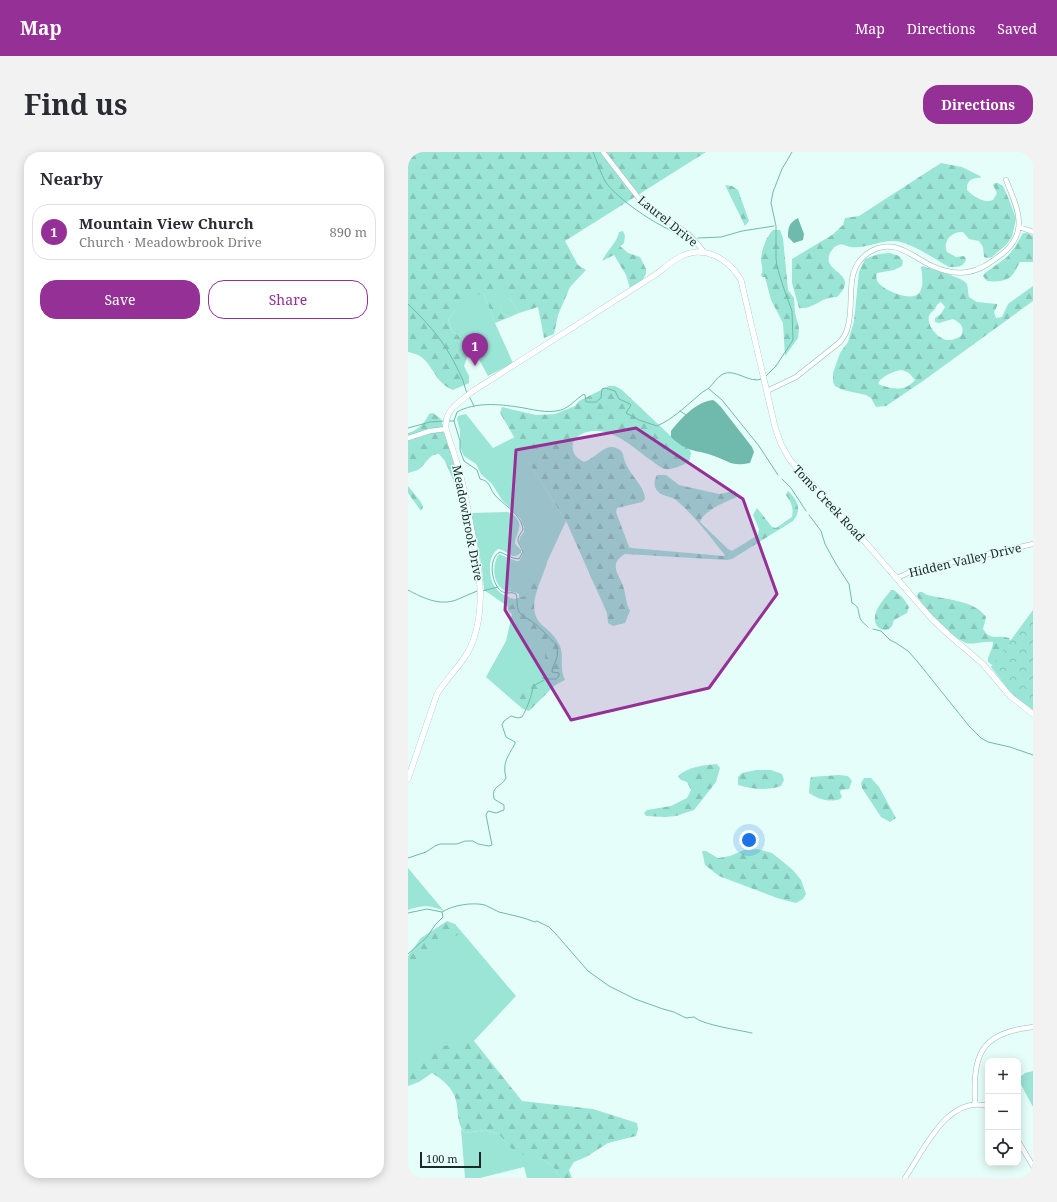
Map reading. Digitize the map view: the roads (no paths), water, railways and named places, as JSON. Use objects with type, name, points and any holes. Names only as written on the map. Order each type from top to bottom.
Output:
[{"type":"street","name":"Laurel Drive","points":[[603,152],[637,196],[653,211],[690,235],[704,252]]},
{"type":"street","points":[[767,391],[796,377],[840,342],[849,325],[852,279],[854,271],[861,259],[869,252],[882,247],[896,247],[906,250],[937,268],[953,272],[969,272],[985,266],[1005,251],[1015,240],[1019,227],[1018,209],[1006,180]]},
{"type":"street","points":[[1019,227],[1033,232]]},
{"type":"street","name":"Toms Creek Road","points":[[704,252],[723,260],[734,270],[741,280],[779,438],[790,460],[936,623],[983,664],[1014,700],[1033,714]]},
{"type":"street","name":"Meadowbrook Drive","points":[[408,779],[437,694],[444,682],[469,651],[479,615],[481,587],[478,563],[462,481],[446,429],[446,418],[451,408],[473,392],[648,280],[680,257],[692,253],[704,252]]},
{"type":"street","points":[[408,438],[425,432],[446,429]]},
{"type":"street","name":"Hidden Valley Drive","points":[[897,578],[910,572],[1033,544]]},
{"type":"street","points":[[975,1104],[975,1068],[983,1050],[995,1038],[1006,1032],[1033,1027]]},
{"type":"street","points":[[907,1177],[941,1124],[954,1112],[975,1104],[985,1106]]},
{"type":"street","points":[[1021,1146],[1033,1166]]},
{"type":"waterway","points":[[593,152],[605,181],[611,189],[631,206],[655,222],[667,229],[687,237]]},
{"type":"waterway","points":[[766,376],[776,366],[793,340],[792,311],[777,267],[776,226],[771,203],[773,192],[782,169],[792,152]]},
{"type":"waterway","points":[[698,238],[721,237],[742,231],[774,226]]},
{"type":"waterway","points":[[408,304],[432,329],[450,355],[461,376],[467,394]]},
{"type":"waterway","points":[[408,858],[426,852],[440,844],[457,844],[465,841],[473,841],[478,844],[489,846],[492,845],[486,815],[488,811],[496,813],[504,810],[504,805],[494,799],[493,794],[495,789],[502,784],[506,778],[505,764],[515,744],[515,742],[506,737],[502,725],[504,721],[511,716],[518,718],[522,717],[532,694],[533,686],[546,679],[556,679],[559,676],[559,673],[552,672],[557,657],[556,645],[536,624],[519,612],[516,594],[501,591],[493,577],[492,565],[496,555],[500,552],[519,559],[523,552],[518,541],[523,530],[522,524],[516,514],[494,494],[488,483],[480,479],[477,470],[464,461],[460,450],[460,441],[454,421],[457,412],[479,405],[510,406],[544,411],[555,411],[567,407],[584,394],[586,402],[596,402],[601,398],[602,389],[605,388],[615,391],[619,399],[631,405],[626,413],[639,420],[657,426],[679,412],[709,388],[717,378],[723,374],[732,373],[752,379],[762,379]]},
{"type":"waterway","points":[[709,389],[722,400],[759,446],[778,475]]},
{"type":"waterway","points":[[469,396],[474,406]]},
{"type":"waterway","points":[[680,411],[686,415]]},
{"type":"waterway","points":[[408,428],[430,422],[445,421]]},
{"type":"waterway","points":[[448,421],[454,421]]},
{"type":"waterway","points":[[782,479],[791,488],[806,511]]},
{"type":"waterway","points":[[809,515],[821,531],[825,544],[849,584],[852,603],[857,606],[861,620],[868,627]]},
{"type":"waterway","points":[[482,591],[498,587]]},
{"type":"waterway","points":[[408,590],[437,602],[450,602],[477,591]]},
{"type":"waterway","points":[[873,629],[881,631],[890,640],[908,651],[969,726],[981,738],[988,742],[1010,747],[1033,755]]},
{"type":"waterway","points":[[442,912],[457,906],[480,904],[499,912],[522,917],[535,922],[537,921],[549,927],[588,971],[609,986],[635,999],[674,1012],[686,1018],[694,1017],[713,1025],[752,1033]]},
{"type":"waterway","points":[[408,913],[427,909],[442,912],[443,917],[435,925],[427,937],[408,954]]},
{"type":"place","name":"Mountain View Church","points":[[475,366]]}]
